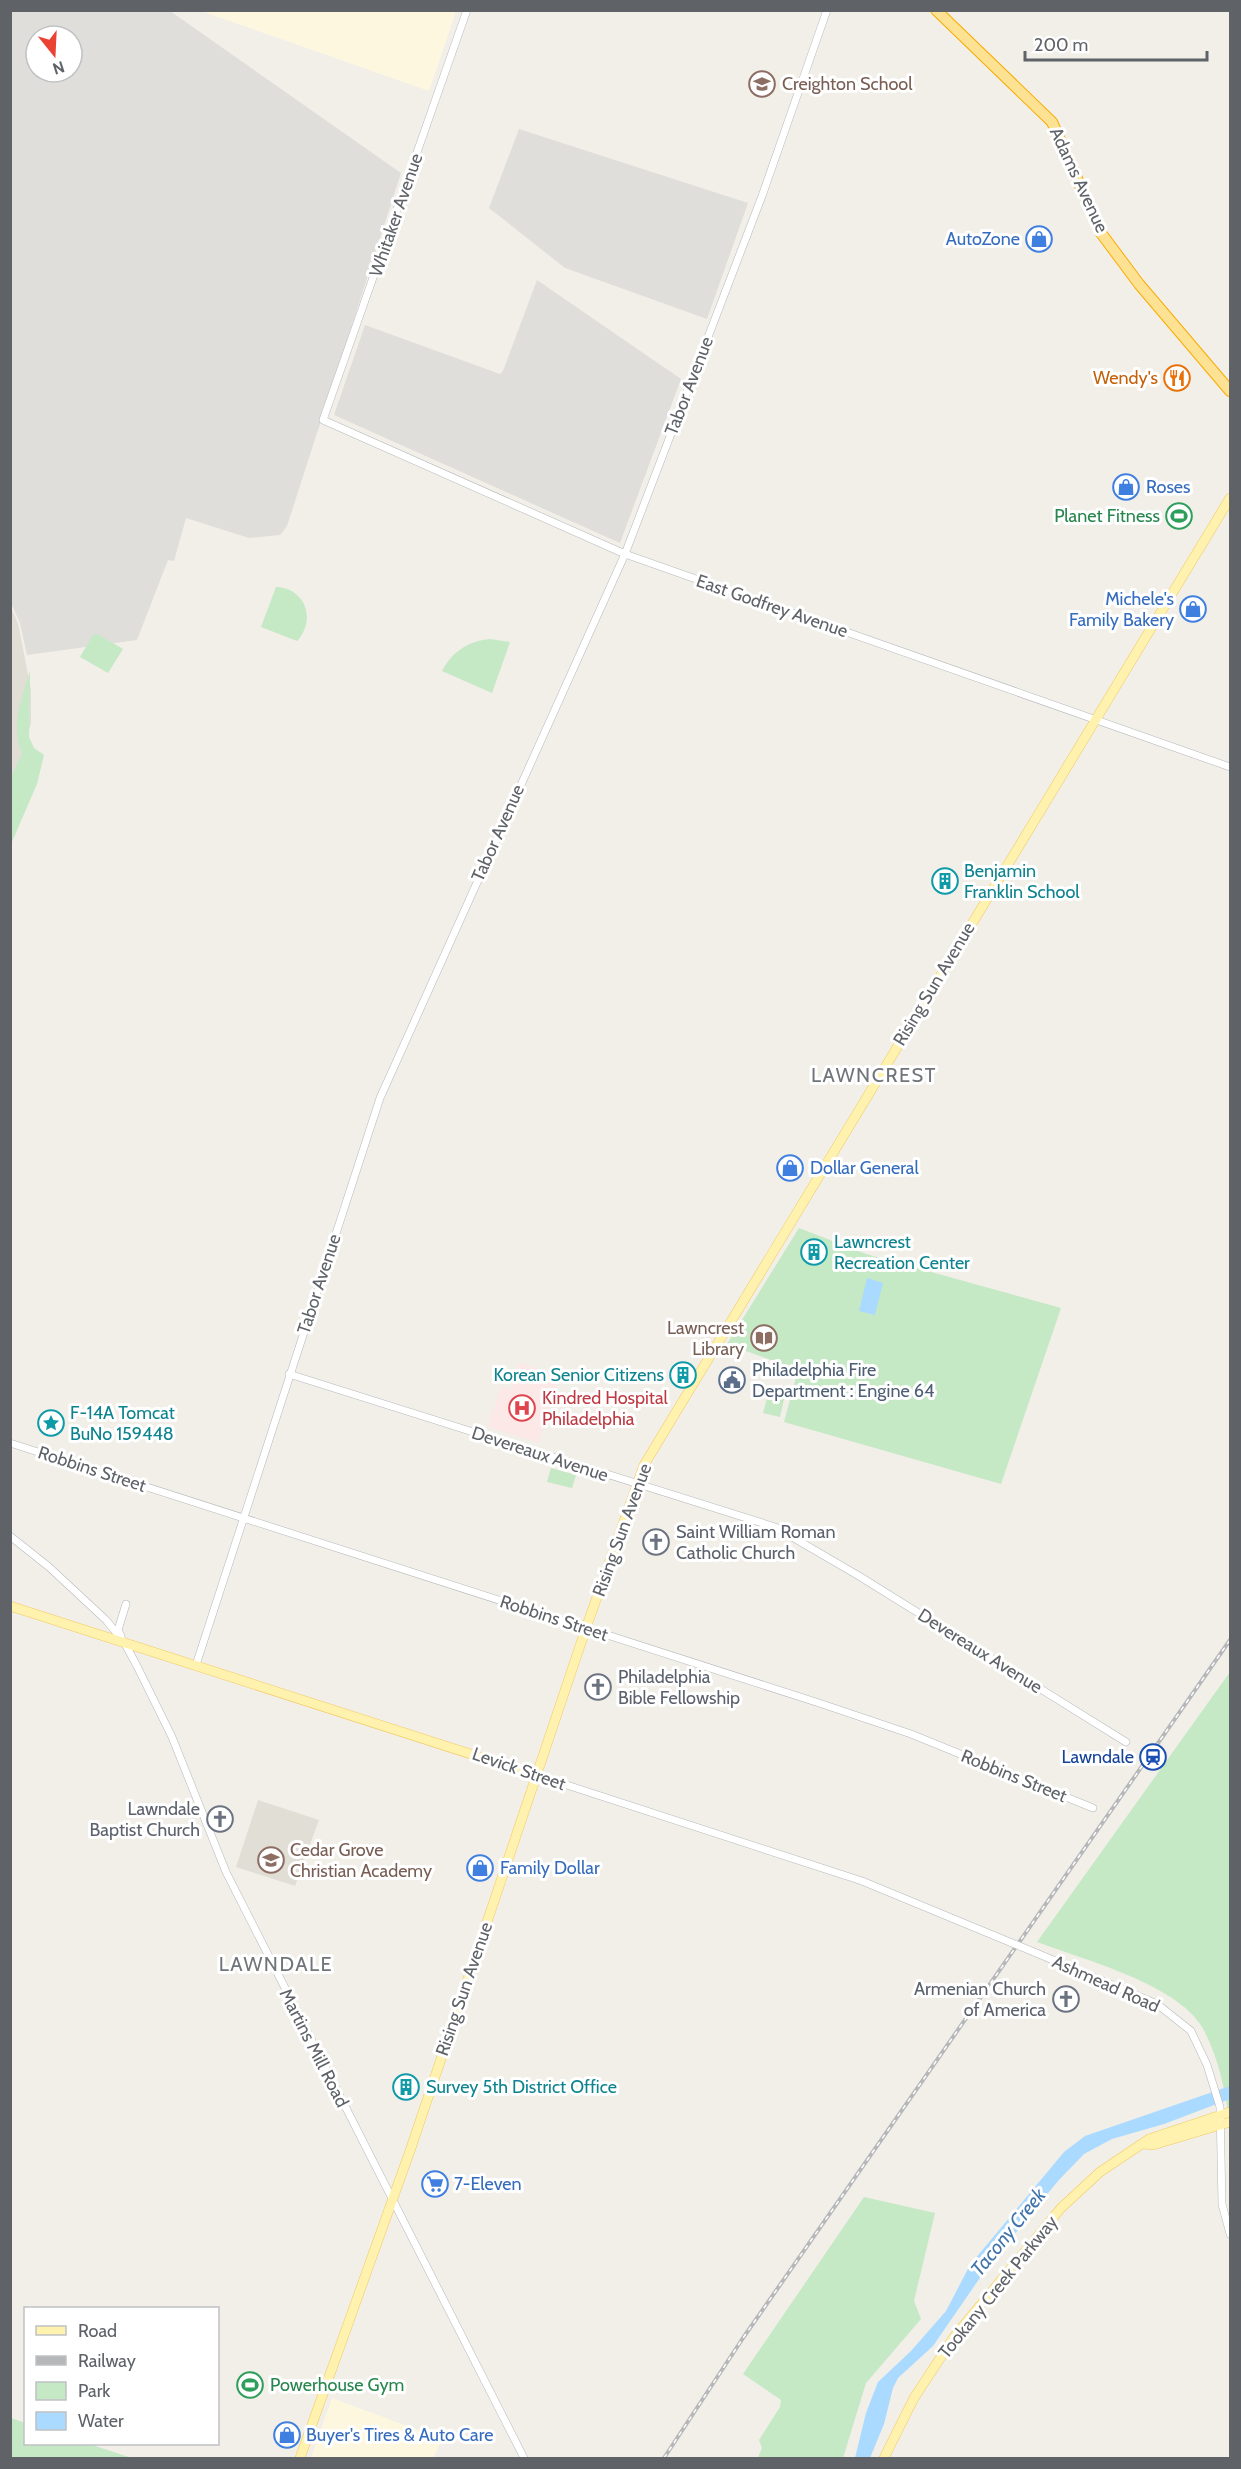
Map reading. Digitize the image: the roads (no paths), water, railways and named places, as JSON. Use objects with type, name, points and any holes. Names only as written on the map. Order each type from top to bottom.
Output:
[{"type":"highway","name":"Adams Avenue","points":[[936,10],[1052,122],[1101,233],[1139,284],[1230,391]]},
{"type":"main road","name":"Rising Sun Avenue","points":[[300,2458],[392,2200],[635,1484],[715,1346],[1230,498]]},
{"type":"main road","name":"Levick Street","points":[[10,1606],[536,1775]]},
{"type":"main road","name":"Tookany Creek Parkway","points":[[884,2458],[914,2398],[954,2337],[1061,2208],[1087,2183],[1117,2160],[1144,2145],[1153,2145],[1225,2116]]},
{"type":"street","name":"Whitaker Avenue","points":[[323,420],[467,10]]},
{"type":"street","name":"Tabor Avenue","points":[[196,1665],[289,1374],[389,1074],[625,554],[762,196],[827,10]]},
{"type":"street","name":"East Godfrey Avenue","points":[[323,420],[625,554],[1230,767]]},
{"type":"street","name":"Devereaux Avenue","points":[[289,1374],[775,1527],[877,1587],[1126,1742]]},
{"type":"street","name":"Robbins Street","points":[[10,1443],[911,1734],[1093,1808]]},
{"type":"street","name":"Martins Mill Road","points":[[10,1536],[49,1567],[106,1620],[124,1642],[172,1737],[226,1872],[524,2458]]},
{"type":"street","points":[[124,1642],[118,1630],[126,1604]]},
{"type":"street","name":"Levick Street","points":[[536,1775],[862,1881],[1023,1947]]},
{"type":"street","name":"Ashmead Road","points":[[1023,1947],[1068,1968],[1108,1981],[1162,2007],[1191,2031],[1225,2116],[1222,2205],[1230,2234]]},
{"type":"water","points":[[867,1278],[883,1283],[875,1315],[859,1311]]},
{"type":"water","name":"Tacony Creek","points":[[1230,2086],[1230,2099],[1164,2124],[1112,2139],[1084,2154],[1058,2181],[986,2269],[933,2346],[898,2378],[893,2388],[884,2424],[870,2458],[855,2458],[866,2413],[878,2382],[911,2351],[946,2311],[970,2265],[1064,2152],[1085,2136]]},
{"type":"railway","points":[[664,2458],[743,2338],[1230,1640]]},
{"type":"place","name":"Creighton School","points":[[762,84]]},
{"type":"place","name":"AutoZone","points":[[1039,239]]},
{"type":"place","name":"Wendy's","points":[[1177,378]]},
{"type":"place","name":"Roses","points":[[1126,487]]},
{"type":"place","name":"Planet Fitness","points":[[1179,516]]},
{"type":"place","name":"Michele's Family Bakery","points":[[1193,609]]},
{"type":"place","name":"Benjamin Franklin School","points":[[945,881]]},
{"type":"place","name":"Dollar General","points":[[790,1168]]},
{"type":"place","name":"Lawncrest Recreation Center","points":[[814,1252]]},
{"type":"place","name":"Lawncrest Library","points":[[764,1338]]},
{"type":"place","name":"Korean Senior Citizens","points":[[683,1375]]},
{"type":"place","name":"Philadelphia Fire Department : Engine 64","points":[[732,1380]]},
{"type":"place","name":"Kindred Hospital Philadelphia","points":[[522,1408]]},
{"type":"place","name":"F-14A Tomcat BuNo 159448","points":[[51,1423]]},
{"type":"place","name":"Saint William Roman Catholic Church","points":[[656,1542]]},
{"type":"place","name":"Philadelphia Bible Fellowship","points":[[598,1687]]},
{"type":"place","name":"Lawndale","points":[[1153,1757]]},
{"type":"place","name":"Lawndale Baptist Church","points":[[220,1819]]},
{"type":"place","name":"Cedar Grove Christian Academy","points":[[271,1860]]},
{"type":"place","name":"Family Dollar","points":[[480,1868]]},
{"type":"place","name":"Armenian Church of America","points":[[1066,1999]]},
{"type":"place","name":"Survey 5th District Office","points":[[406,2087]]},
{"type":"place","name":"7-Eleven","points":[[435,2184]]},
{"type":"place","name":"Powerhouse Gym","points":[[250,2385]]},
{"type":"place","name":"Buyer's Tires & Auto Care","points":[[287,2435]]},
{"type":"district","name":"LAWNCREST","points":[[874,1075]]},
{"type":"district","name":"LAWNDALE","points":[[276,1964]]}]
